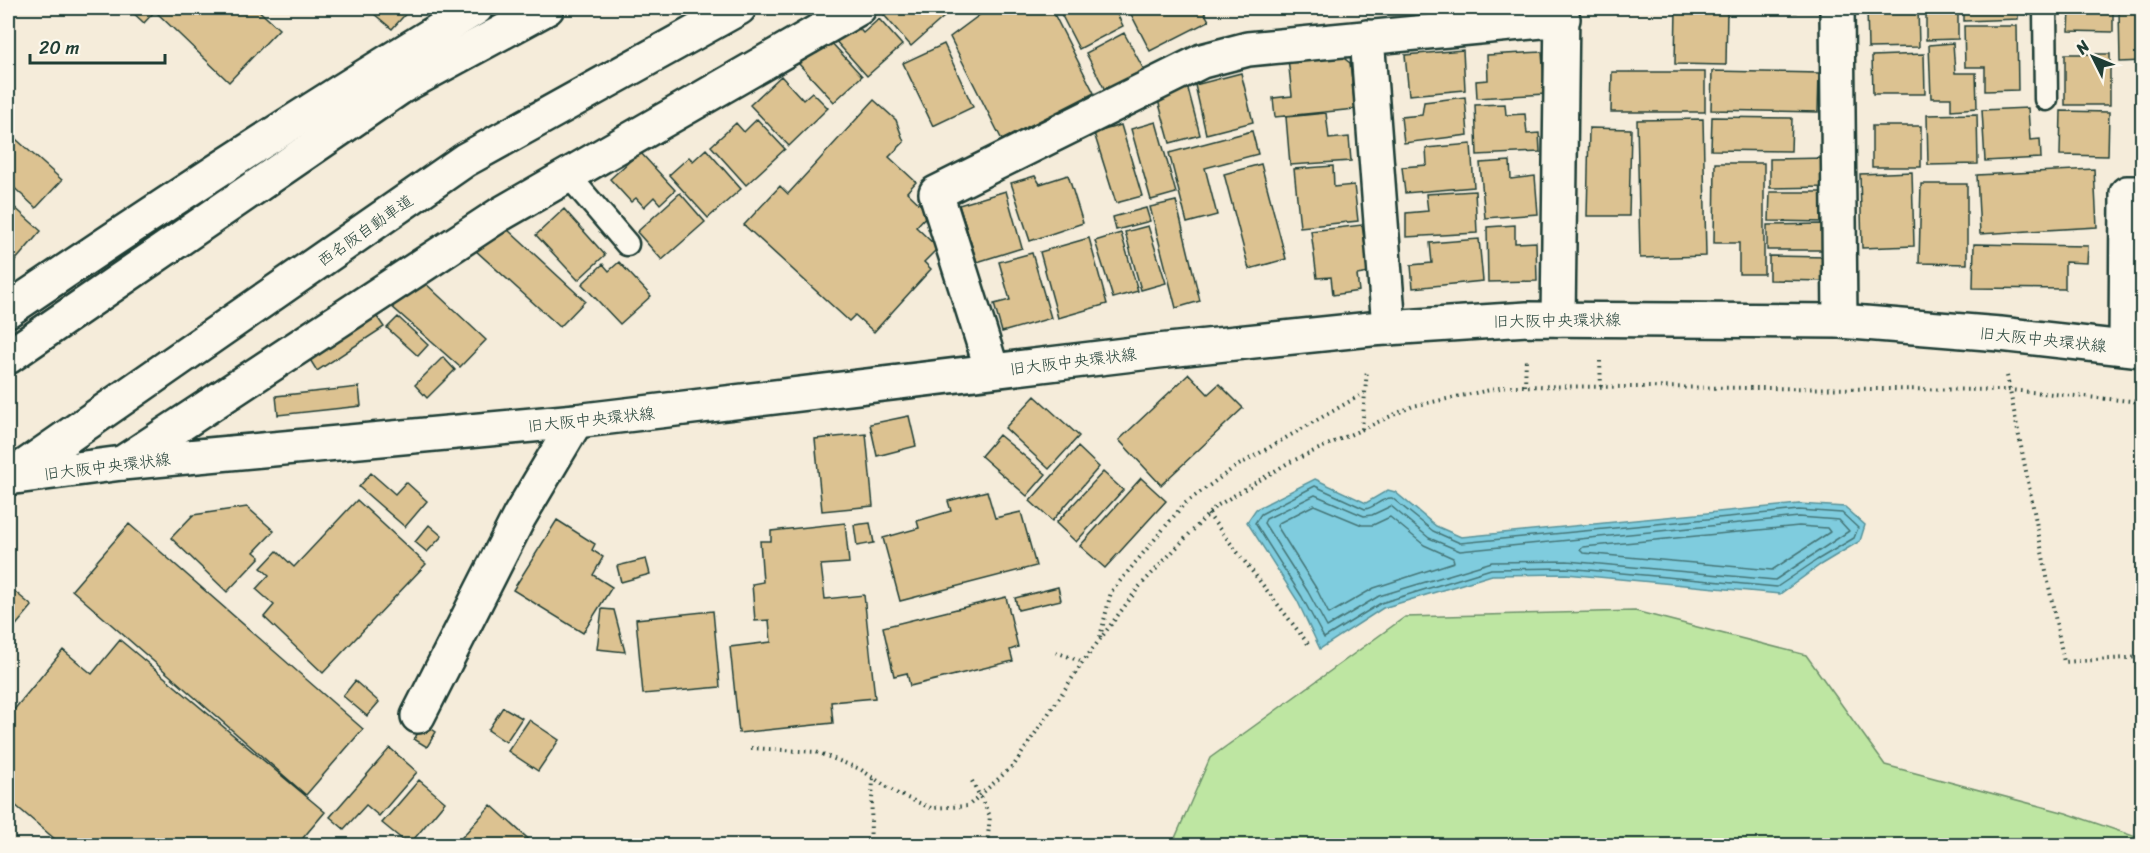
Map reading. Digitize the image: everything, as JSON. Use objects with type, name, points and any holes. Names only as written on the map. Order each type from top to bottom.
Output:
[{"type":"main road","points":[[8,310],[170,201],[398,54],[476,8]]},
{"type":"main road","points":[[8,357],[401,87],[547,8]]},
{"type":"main road","name":"西名阪自動車道","points":[[8,478],[465,160],[739,8]]},
{"type":"main road","points":[[122,463],[499,215],[859,8]]},
{"type":"main road","points":[[1837,8],[1840,321]]},
{"type":"main road","points":[[992,370],[936,193],[1202,61],[1248,49],[1562,13],[1558,319]]},
{"type":"main road","points":[[1367,37],[1389,327]]},
{"type":"main road","points":[[2134,349],[2127,193],[2142,193]]},
{"type":"main road","name":"旧大阪中央環状線","points":[[8,478],[122,463],[576,421],[992,370],[1389,327],[1527,319],[1840,321],[2000,334],[2134,349]]},
{"type":"main road","points":[[418,716],[519,517],[576,421]]},
{"type":"lane","points":[[2045,8],[2046,99]]},
{"type":"lane","points":[[568,175],[627,244]]},
{"type":"path","points":[[2000,334],[2009,390],[2064,662],[2142,657]]},
{"type":"path","points":[[1525,386],[1526,354]]},
{"type":"path","points":[[1599,355],[1601,387]]},
{"type":"path","points":[[1362,429],[1368,362]]},
{"type":"path","points":[[751,748],[816,752],[860,769],[898,794],[931,808],[968,806],[979,793],[1014,765],[1083,662],[1139,586],[1215,507],[1288,463],[1413,406],[1509,386],[2009,390],[2142,402]]},
{"type":"path","points":[[1099,641],[1111,592],[1184,504],[1232,469],[1364,393]]},
{"type":"path","points":[[1208,514],[1309,645]]},
{"type":"path","points":[[1056,652],[1083,662]]},
{"type":"path","points":[[870,846],[873,778]]},
{"type":"path","points":[[973,782],[990,816],[987,846]]},
{"type":"green space","points":[[1635,611],[1806,655],[1885,765],[2066,813],[2142,839],[2142,845],[1172,845],[1210,758],[1405,617]]},
{"type":"water","points":[[1315,479],[1366,503],[1388,490],[1395,492],[1436,526],[1461,537],[1799,504],[1845,507],[1865,525],[1860,541],[1820,565],[1780,594],[1566,574],[1492,575],[1383,608],[1320,649],[1297,600],[1247,522],[1256,509]]},
{"type":"building","points":[[128,8],[256,8],[279,29],[229,82],[155,11],[144,23]]},
{"type":"building","points":[[367,8],[411,8],[392,29]]},
{"type":"building","points":[[893,8],[938,8],[945,16],[911,46],[884,15]]},
{"type":"building","points":[[989,8],[1051,8],[1094,93],[1002,140],[950,37]]},
{"type":"building","points":[[1058,8],[1114,8],[1123,26],[1079,49]]},
{"type":"building","points":[[1144,8],[1202,8],[1209,21],[1150,51],[1131,14]]},
{"type":"building","points":[[1676,8],[1727,8],[1726,65],[1675,64]]},
{"type":"building","points":[[1734,8],[1797,8],[1797,12],[1735,13]]},
{"type":"building","points":[[1867,8],[1918,8],[1919,47],[1868,48]]},
{"type":"building","points":[[1926,8],[1958,8],[1958,39],[1926,40]]},
{"type":"building","points":[[1964,8],[2018,8],[2018,19],[1964,21]]},
{"type":"building","points":[[2070,8],[2113,8],[2113,32],[2069,31]]},
{"type":"building","points":[[2119,8],[2142,8],[2142,61],[2120,62]]},
{"type":"building","points":[[879,19],[902,45],[867,76],[834,39],[853,22],[863,33]]},
{"type":"building","points":[[1964,26],[2017,26],[2018,90],[1985,91],[1985,67],[1965,67]]},
{"type":"building","points":[[1124,33],[1144,70],[1105,90],[1086,53]]},
{"type":"building","points":[[830,41],[862,76],[834,102],[798,63],[813,49],[817,53]]},
{"type":"building","points":[[1953,43],[1955,73],[1976,73],[1977,108],[1951,110],[1951,98],[1931,98],[1929,45]]},
{"type":"building","points":[[944,44],[973,107],[933,126],[903,63]]},
{"type":"building","points":[[1463,50],[1465,90],[1409,95],[1405,55]]},
{"type":"building","points":[[1542,52],[1545,94],[1477,98],[1476,81],[1488,80],[1487,55]]},
{"type":"building","points":[[1337,53],[1350,63],[1355,109],[1275,117],[1273,98],[1292,96],[1288,58]]},
{"type":"building","points":[[1924,54],[1925,94],[1873,94],[1872,56]]},
{"type":"building","points":[[2065,54],[2110,54],[2110,105],[2065,105]]},
{"type":"building","points":[[1712,71],[1819,73],[1818,112],[1711,110]]},
{"type":"building","points":[[1612,72],[1705,72],[1705,112],[1611,112]]},
{"type":"building","points":[[1241,73],[1253,122],[1206,134],[1195,85]]},
{"type":"building","points":[[781,76],[803,100],[812,92],[828,108],[789,146],[750,105]]},
{"type":"building","points":[[2136,77],[2142,77],[2142,175],[2137,175]]},
{"type":"building","points":[[1187,85],[1200,135],[1170,143],[1156,93]]},
{"type":"building","points":[[1465,97],[1468,135],[1404,143],[1401,117],[1422,115],[1424,102]]},
{"type":"building","points":[[874,100],[896,120],[904,142],[889,157],[916,182],[907,192],[929,213],[916,227],[938,248],[924,262],[931,269],[874,332],[855,315],[849,321],[744,225],[780,186],[788,194]]},
{"type":"building","points":[[1505,104],[1506,115],[1525,114],[1527,134],[1539,133],[1540,152],[1477,155],[1475,105]]},
{"type":"building","points":[[2028,108],[2030,140],[2040,139],[2041,158],[1985,161],[1982,110]]},
{"type":"building","points":[[2061,111],[2109,112],[2108,156],[2060,155]]},
{"type":"building","points":[[1326,113],[1329,139],[1349,137],[1351,161],[1290,165],[1286,117]]},
{"type":"building","points":[[1977,114],[1978,164],[1928,165],[1927,115]]},
{"type":"building","points":[[1712,117],[1792,118],[1791,151],[1711,150]]},
{"type":"building","points":[[757,119],[785,149],[746,185],[711,146],[736,123],[744,132]]},
{"type":"building","points":[[1703,119],[1706,256],[1640,258],[1637,120]]},
{"type":"building","points":[[1156,122],[1176,193],[1151,200],[1131,129]]},
{"type":"building","points":[[1121,125],[1142,196],[1116,203],[1094,133]]},
{"type":"building","points":[[1872,126],[1921,126],[1921,167],[1872,167]]},
{"type":"building","points":[[1589,128],[1631,129],[1629,216],[1587,216]]},
{"type":"building","points":[[1252,131],[1258,154],[1205,168],[1217,215],[1187,223],[1169,153]]},
{"type":"building","points":[[8,132],[62,180],[36,208],[8,182]]},
{"type":"building","points":[[1471,144],[1474,187],[1405,193],[1402,167],[1427,165],[1426,148]]},
{"type":"building","points":[[706,149],[741,189],[708,218],[669,175],[689,157],[693,161]]},
{"type":"building","points":[[640,152],[675,190],[660,204],[654,197],[644,207],[636,198],[631,202],[610,179]]},
{"type":"building","points":[[1827,158],[1827,187],[1770,188],[1770,159]]},
{"type":"building","points":[[1510,161],[1511,179],[1535,176],[1538,214],[1485,218],[1480,163]]},
{"type":"building","points":[[1715,163],[1764,163],[1764,274],[1739,274],[1739,243],[1714,243]]},
{"type":"building","points":[[1261,164],[1286,259],[1249,269],[1224,174]]},
{"type":"building","points":[[1333,166],[1334,187],[1354,185],[1358,221],[1300,227],[1294,169]]},
{"type":"building","points":[[2094,169],[2097,227],[1980,234],[1977,175]]},
{"type":"building","points":[[1912,172],[1914,246],[1862,248],[1860,174]]},
{"type":"building","points":[[1068,175],[1083,223],[1030,241],[1011,183],[1035,176],[1040,184]]},
{"type":"building","points":[[1921,184],[1967,184],[1967,264],[1919,263]]},
{"type":"building","points":[[1006,191],[1022,248],[977,262],[959,205]]},
{"type":"building","points":[[1475,191],[1477,233],[1406,237],[1406,213],[1428,211],[1426,194]]},
{"type":"building","points":[[1770,192],[1827,192],[1827,222],[1769,221]]},
{"type":"building","points":[[680,193],[705,222],[662,260],[637,232]]},
{"type":"building","points":[[1176,201],[1200,301],[1176,308],[1150,207]]},
{"type":"building","points":[[12,205],[41,231],[8,269],[8,210]]},
{"type":"building","points":[[1146,208],[1150,221],[1116,230],[1113,217]]},
{"type":"building","points":[[564,209],[605,255],[578,280],[536,235]]},
{"type":"building","points":[[1822,224],[1822,250],[1767,250],[1767,225]]},
{"type":"building","points":[[1362,225],[1369,273],[1357,275],[1359,291],[1333,295],[1331,277],[1317,278],[1311,231]]},
{"type":"building","points":[[1515,225],[1515,243],[1536,242],[1537,281],[1488,282],[1487,227]]},
{"type":"building","points":[[1148,226],[1166,283],[1141,290],[1125,232]]},
{"type":"building","points":[[507,229],[585,301],[560,327],[474,249]]},
{"type":"building","points":[[1121,233],[1138,291],[1113,298],[1095,241]]},
{"type":"building","points":[[1089,238],[1107,304],[1058,318],[1040,252]]},
{"type":"building","points":[[1479,239],[1483,281],[1413,288],[1411,265],[1432,263],[1430,243]]},
{"type":"building","points":[[1974,244],[2088,246],[2087,263],[2065,262],[2065,289],[1973,288]]},
{"type":"building","points":[[1032,253],[1051,318],[1002,332],[994,304],[1010,300],[999,262]]},
{"type":"building","points":[[1769,256],[1828,257],[1828,281],[1769,280]]},
{"type":"building","points":[[619,262],[651,296],[620,324],[582,284],[603,264],[609,271]]},
{"type":"building","points":[[424,282],[486,340],[460,367],[390,305]]},
{"type":"building","points":[[375,314],[384,327],[317,371],[309,358]]},
{"type":"building","points":[[398,317],[428,345],[418,356],[387,328]]},
{"type":"building","points":[[443,357],[455,370],[427,398],[415,385]]},
{"type":"building","points":[[1189,374],[1208,394],[1219,384],[1243,408],[1161,485],[1119,440]]},
{"type":"building","points":[[359,387],[361,406],[278,415],[276,396]]},
{"type":"building","points":[[1035,396],[1079,436],[1049,469],[1005,428]]},
{"type":"building","points":[[909,416],[916,446],[877,456],[870,424]]},
{"type":"building","points":[[866,434],[873,506],[822,511],[815,439]]},
{"type":"building","points":[[999,435],[1046,474],[1027,496],[981,456]]},
{"type":"building","points":[[1078,447],[1099,467],[1052,521],[1030,501]]},
{"type":"building","points":[[1103,472],[1123,490],[1076,542],[1056,523]]},
{"type":"building","points":[[371,473],[395,494],[406,482],[427,501],[405,527],[359,487]]},
{"type":"building","points":[[1141,478],[1166,501],[1105,568],[1080,546]]},
{"type":"building","points":[[987,491],[995,518],[1021,512],[1036,566],[900,601],[883,538],[919,528],[917,521],[951,511],[948,501]]},
{"type":"building","points":[[357,500],[426,564],[323,673],[264,617],[274,605],[256,589],[269,575],[261,568],[277,551],[294,567]]},
{"type":"building","points":[[247,507],[274,531],[254,552],[260,557],[227,592],[171,538],[193,515]]},
{"type":"building","points":[[557,520],[595,544],[592,550],[603,557],[593,575],[612,587],[583,633],[513,590]]},
{"type":"building","points":[[845,523],[849,563],[821,565],[825,599],[864,595],[875,698],[831,702],[833,723],[739,733],[730,647],[771,642],[769,620],[755,621],[752,584],[763,582],[760,541],[771,541],[771,531]]},
{"type":"building","points":[[870,523],[874,543],[857,546],[854,525]]},
{"type":"building","points":[[129,524],[363,729],[306,795],[72,590]]},
{"type":"building","points":[[429,525],[442,536],[427,552],[415,542]]},
{"type":"building","points":[[646,559],[650,574],[621,582],[617,566]]},
{"type":"building","points":[[8,586],[32,606],[8,635]]},
{"type":"building","points":[[1058,587],[1061,600],[1018,610],[1015,598]]},
{"type":"building","points":[[1006,597],[1018,647],[1010,650],[1013,661],[910,686],[907,673],[894,676],[883,627]]},
{"type":"building","points":[[602,609],[614,610],[625,652],[597,649]]},
{"type":"building","points":[[713,611],[720,687],[643,694],[636,619]]},
{"type":"building","points":[[120,640],[325,812],[303,838],[313,846],[63,846],[8,799],[8,717],[63,650],[92,674]]},
{"type":"building","points":[[355,681],[379,702],[367,716],[343,696]]},
{"type":"building","points":[[503,707],[522,718],[506,742],[488,730]]},
{"type":"building","points":[[529,720],[559,740],[538,771],[508,751]]},
{"type":"building","points":[[424,724],[436,732],[427,747],[414,739]]},
{"type":"building","points":[[390,748],[417,772],[379,816],[366,805],[344,829],[330,817]]},
{"type":"building","points":[[419,780],[445,802],[409,845],[382,823]]},
{"type":"building","points":[[491,805],[536,846],[454,846]]}]
